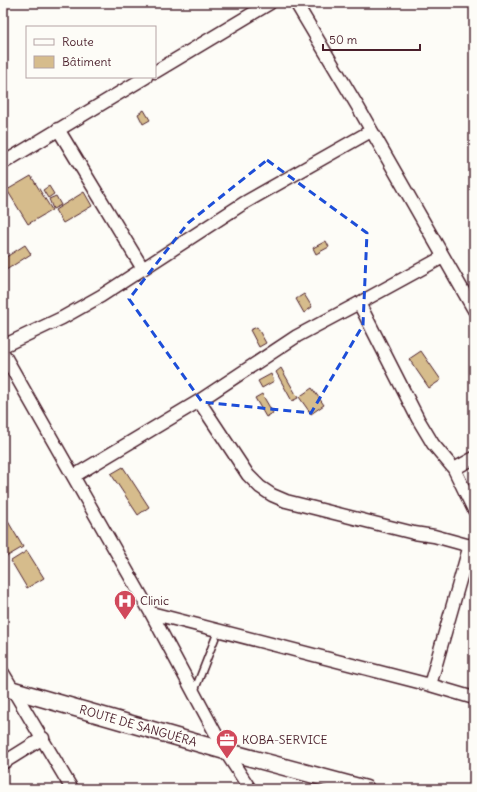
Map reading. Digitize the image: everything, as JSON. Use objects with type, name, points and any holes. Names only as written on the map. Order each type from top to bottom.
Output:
[{"type":"street","points":[[156,71],[270,3]]},
{"type":"street","points":[[296,3],[474,310]]},
{"type":"street","points":[[3,163],[144,78]]},
{"type":"street","points":[[58,129],[143,269]]},
{"type":"street","points":[[3,346],[62,318],[101,296],[244,203],[370,130]]},
{"type":"street","points":[[74,476],[199,401],[297,336],[443,257]]},
{"type":"street","points":[[359,303],[418,419],[433,444],[454,469],[474,510]]},
{"type":"street","points":[[3,353],[151,613],[225,751],[250,789]]},
{"type":"street","points":[[199,401],[248,474],[260,487],[272,495],[286,501],[472,546],[430,685]]},
{"type":"street","points":[[454,469],[474,458]]},
{"type":"street","points":[[151,613],[430,685],[474,698]]},
{"type":"street","points":[[3,673],[8,688],[42,738],[72,789]]},
{"type":"street","name":"ROUTE DE SANGUÉRA","points":[[8,688],[225,751],[366,789]]},
{"type":"street","points":[[3,762],[42,738]]},
{"type":"lane","points":[[194,692],[218,631]]},
{"type":"highlighted area","points":[[267,160],[367,233],[363,325],[311,413],[202,402],[129,299],[188,223]]},
{"type":"building","points":[[144,110],[150,120],[143,124],[138,114]]},
{"type":"building","points":[[31,176],[52,210],[28,224],[7,190]]},
{"type":"building","points":[[49,186],[54,194],[48,198],[43,190]]},
{"type":"building","points":[[84,192],[92,206],[63,223],[55,210]]},
{"type":"building","points":[[56,196],[61,205],[53,209],[49,199]]},
{"type":"building","points":[[326,241],[329,247],[316,254],[313,248]]},
{"type":"building","points":[[25,245],[31,254],[3,272],[3,259]]},
{"type":"building","points":[[304,294],[312,307],[304,313],[296,299]]},
{"type":"building","points":[[257,327],[266,343],[259,347],[250,330]]},
{"type":"building","points":[[421,351],[441,380],[429,388],[409,359]]},
{"type":"building","points":[[281,368],[298,398],[292,401],[276,372]]},
{"type":"building","points":[[271,374],[274,381],[262,388],[258,381]]},
{"type":"building","points":[[312,388],[324,405],[311,414],[299,397]]},
{"type":"building","points":[[262,394],[273,413],[266,417],[255,398]]},
{"type":"building","points":[[123,467],[149,507],[138,515],[111,474]]},
{"type":"building","points":[[6,518],[23,547],[6,557],[3,552],[3,520]]},
{"type":"building","points":[[27,551],[44,578],[27,588],[11,561]]},
{"type":"place","name":"Clinic","points":[[125,620]]},
{"type":"place","name":"KOBA-SERVICE","points":[[227,760]]}]
